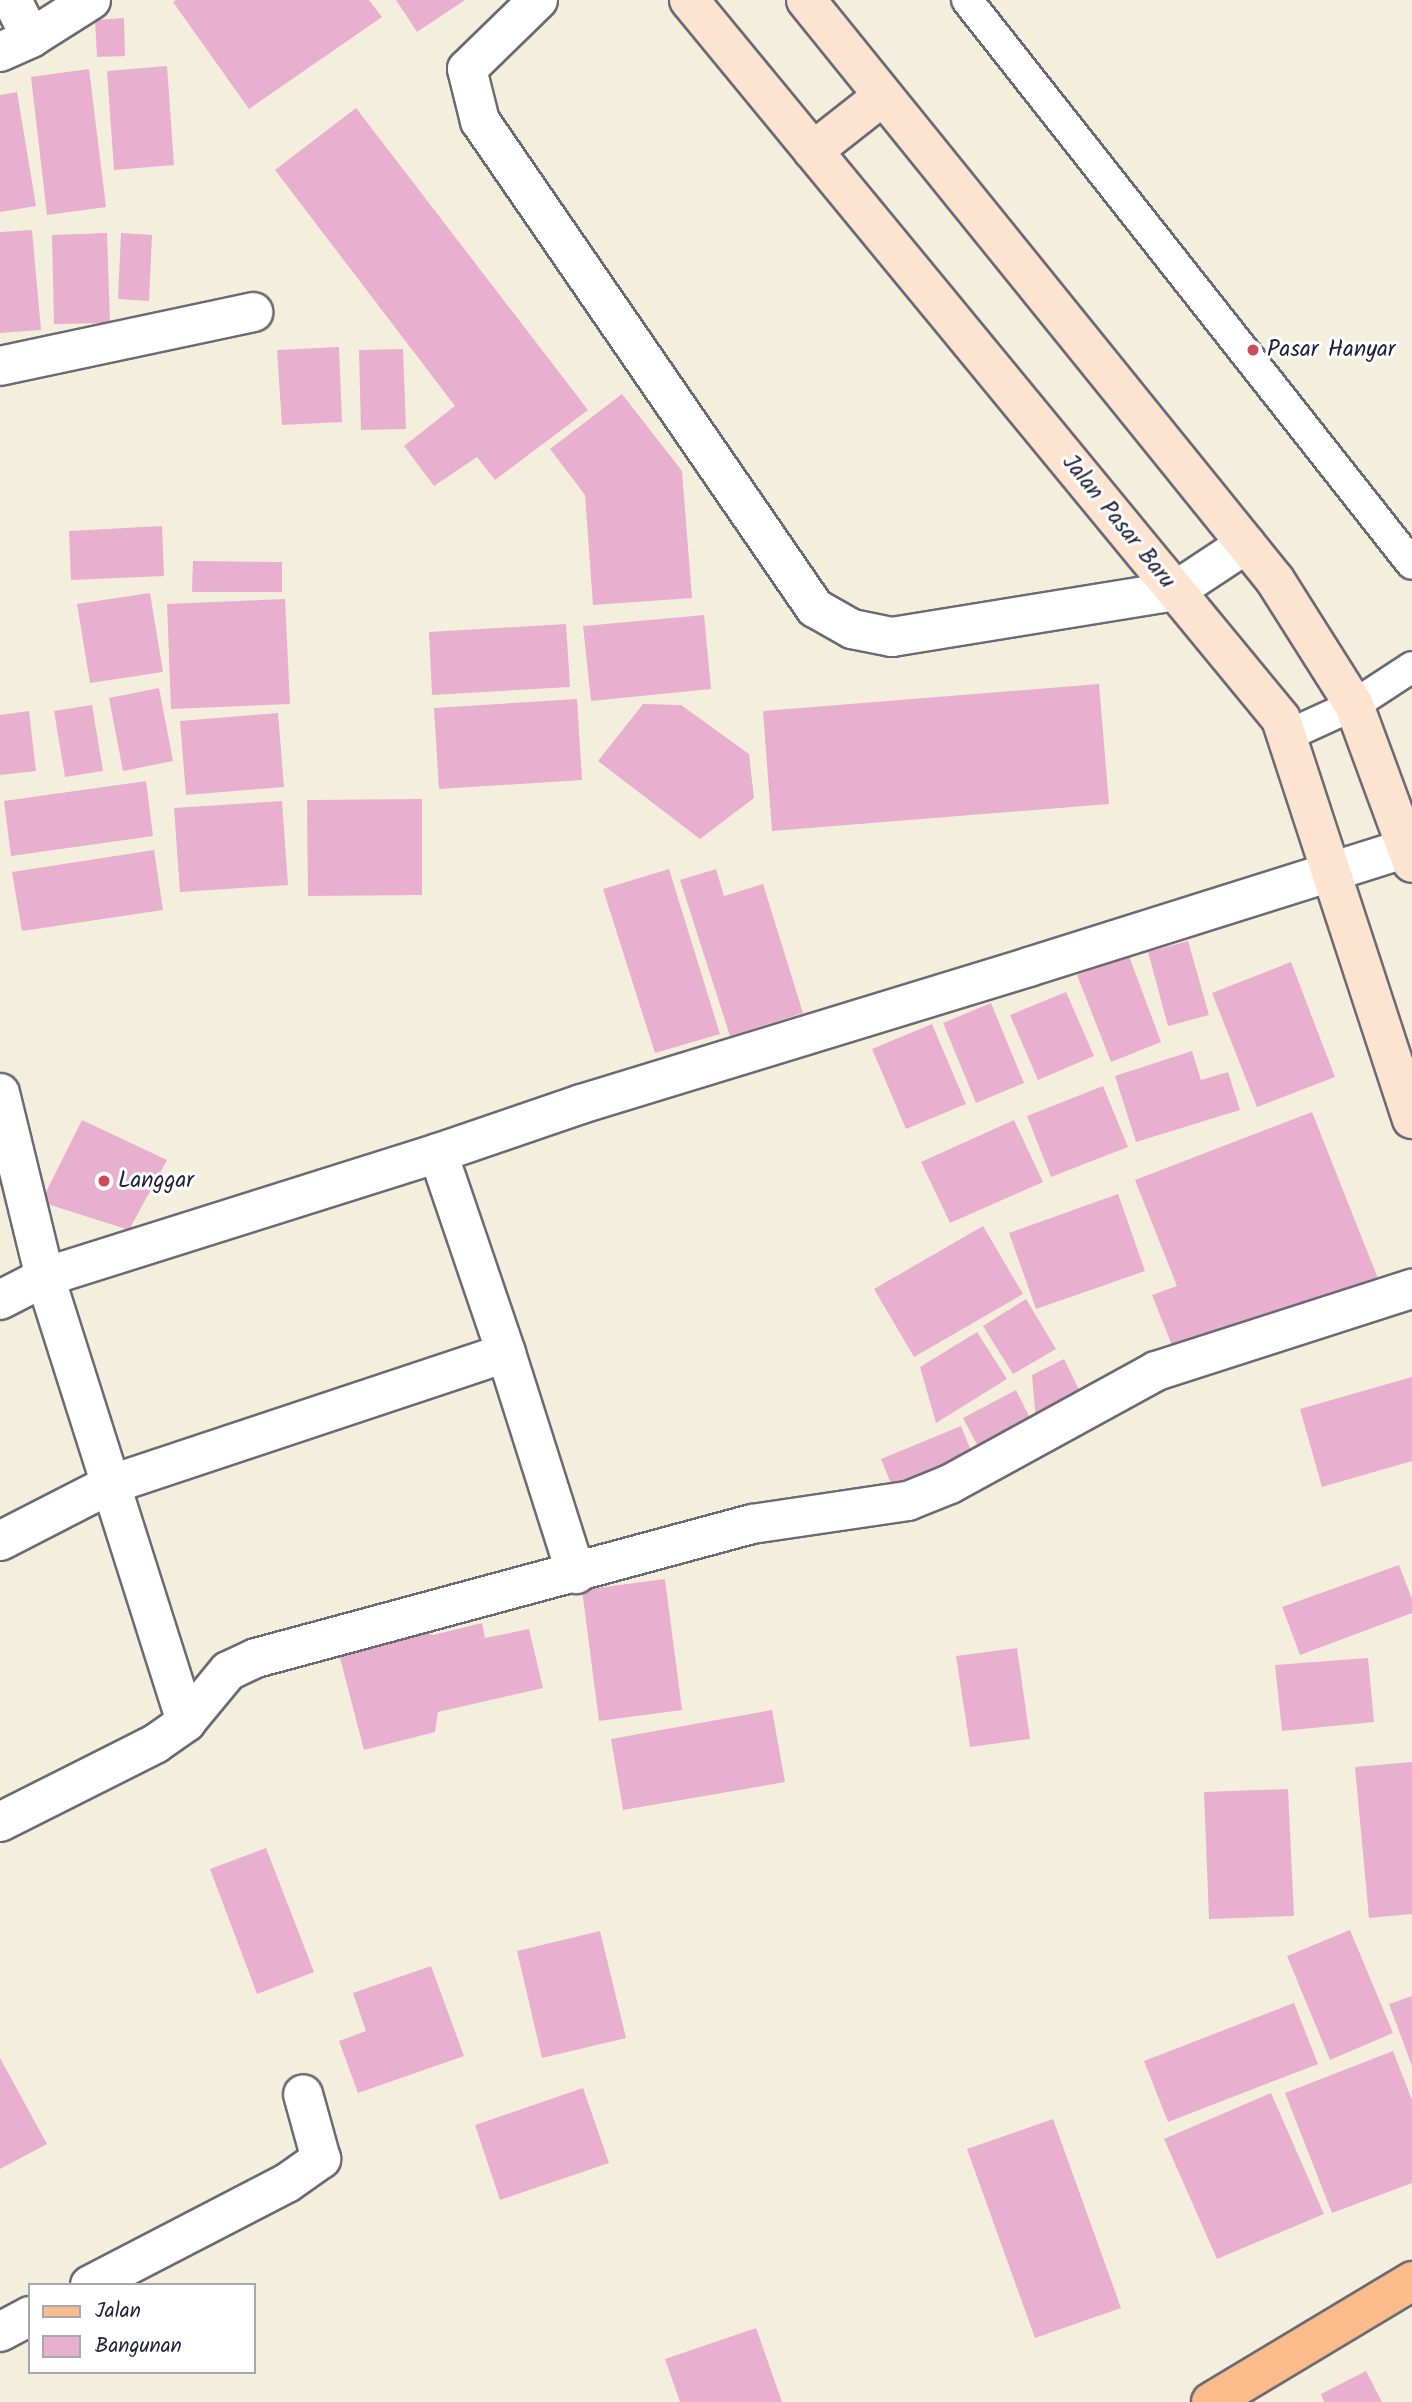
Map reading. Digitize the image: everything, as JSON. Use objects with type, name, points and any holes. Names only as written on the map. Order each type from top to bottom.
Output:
[{"type":"main road","points":[[1210,2402],[1412,2281]]},
{"type":"street","points":[[12,0],[15,45],[91,0]]},
{"type":"street","points":[[538,0],[467,69],[480,121],[815,608],[852,629],[892,637],[1175,591],[1246,544]]},
{"type":"street","name":"Jalan Pasar Baru","points":[[688,0],[1280,719],[1412,1119]]},
{"type":"street","points":[[0,1300],[45,1277],[438,1153],[581,1104],[1331,873],[1409,855],[1354,705],[1275,580],[806,0]]},
{"type":"street","points":[[813,151],[883,96]]},
{"type":"street","points":[[0,366],[253,312]]},
{"type":"street","points":[[0,1093],[45,1277],[186,1722]]},
{"type":"street","points":[[438,1153],[506,1353],[576,1574]]},
{"type":"street","points":[[0,1822],[155,1744],[186,1722],[228,1671],[256,1658],[576,1574],[752,1524],[908,1501],[950,1485],[1156,1371],[1412,1289]]},
{"type":"street","points":[[0,1541],[109,1485],[506,1353]]},
{"type":"street","points":[[94,2283],[287,2183],[321,2159],[303,2094]]},
{"type":"street","points":[[0,2332],[28,2317]]},
{"type":"lane","points":[[967,0],[1412,564]]},
{"type":"lane","points":[[1286,736],[1354,705],[1412,667]]},
{"type":"building","points":[[369,0],[382,17],[249,109],[173,2]]},
{"type":"building","points":[[396,0],[465,0],[417,32]]},
{"type":"building","points":[[124,18],[125,56],[97,57],[95,20]]},
{"type":"building","points":[[167,66],[174,165],[114,170],[107,71]]},
{"type":"building","points":[[89,69],[106,207],[47,215],[31,77]]},
{"type":"building","points":[[17,92],[36,206],[0,212],[0,95]]},
{"type":"building","points":[[356,108],[588,410],[495,480],[477,457],[434,486],[404,446],[455,406],[275,170]]},
{"type":"building","points":[[32,230],[41,330],[0,333],[0,232]]},
{"type":"building","points":[[107,233],[110,323],[54,324],[52,235]]},
{"type":"building","points":[[121,233],[152,235],[149,301],[118,299]]},
{"type":"building","points":[[339,347],[342,422],[282,425],[277,350]]},
{"type":"building","points":[[403,349],[406,429],[361,430],[359,350]]},
{"type":"building","points":[[622,394],[682,471],[692,598],[593,605],[585,495],[550,449]]},
{"type":"building","points":[[162,526],[164,576],[71,580],[69,531]]},
{"type":"building","points":[[193,561],[282,562],[282,592],[192,592]]},
{"type":"building","points":[[150,593],[163,672],[90,683],[77,604]]},
{"type":"building","points":[[285,599],[290,704],[171,709],[167,604]]},
{"type":"building","points":[[704,615],[711,689],[591,701],[583,626]]},
{"type":"building","points":[[566,624],[570,687],[432,695],[429,632]]},
{"type":"building","points":[[1099,684],[1109,804],[772,831],[763,711]]},
{"type":"building","points":[[159,688],[173,761],[123,771],[109,698]]},
{"type":"building","points":[[577,699],[582,780],[439,789],[434,708]]},
{"type":"building","points":[[643,704],[681,705],[749,754],[754,798],[700,839],[598,761]]},
{"type":"building","points":[[92,705],[103,771],[65,777],[54,711]]},
{"type":"building","points":[[29,711],[36,771],[0,775],[0,715]]},
{"type":"building","points":[[278,713],[284,787],[186,795],[180,721]]},
{"type":"building","points":[[146,781],[153,836],[11,856],[4,801]]},
{"type":"building","points":[[422,799],[422,895],[308,896],[307,800]]},
{"type":"building","points":[[282,801],[288,885],[180,892],[174,808]]},
{"type":"building","points":[[154,850],[163,910],[22,931],[12,872]]},
{"type":"building","points":[[669,869],[720,1034],[655,1053],[603,889]]},
{"type":"building","points":[[716,869],[724,896],[763,884],[803,1013],[730,1036],[680,880]]},
{"type":"building","points":[[1188,941],[1209,1015],[1168,1026],[1148,952]]},
{"type":"building","points":[[1129,956],[1161,1042],[1111,1062],[1077,975]]},
{"type":"building","points":[[1291,962],[1335,1077],[1257,1107],[1212,993]]},
{"type":"building","points":[[1066,992],[1094,1056],[1038,1080],[1010,1015]]},
{"type":"building","points":[[991,1003],[1024,1083],[976,1103],[943,1023]]},
{"type":"building","points":[[932,1024],[966,1104],[906,1129],[872,1049]]},
{"type":"building","points":[[1192,1051],[1201,1080],[1228,1072],[1240,1110],[1136,1142],[1115,1076]]},
{"type":"building","points":[[1103,1086],[1128,1147],[1051,1177],[1027,1116]]},
{"type":"building","points":[[1312,1112],[1379,1281],[1177,1358],[1152,1295],[1177,1286],[1135,1180]]},
{"type":"building","name":"Langgar","points":[[82,1120],[167,1160],[129,1230],[41,1202]]},
{"type":"building","points":[[1014,1120],[1043,1182],[950,1223],[921,1162]]},
{"type":"building","points":[[1118,1194],[1145,1271],[1036,1309],[1009,1233]]},
{"type":"building","points":[[983,1226],[1023,1294],[914,1357],[874,1289]]},
{"type":"building","points":[[1026,1299],[1056,1349],[1013,1374],[983,1326]]},
{"type":"building","points":[[977,1332],[1007,1379],[936,1423],[920,1367]]},
{"type":"building","points":[[1064,1359],[1083,1398],[1036,1421],[1032,1375]]},
{"type":"building","points":[[1412,1377],[1412,1461],[1322,1487],[1300,1409]]},
{"type":"building","points":[[1016,1390],[1035,1428],[983,1456],[963,1418]]},
{"type":"building","points":[[961,1426],[976,1463],[896,1496],[881,1459]]},
{"type":"building","points":[[1399,1565],[1412,1599],[1412,1613],[1300,1655],[1282,1607]]},
{"type":"building","points":[[665,1579],[682,1710],[599,1721],[582,1590]]},
{"type":"building","points":[[482,1623],[485,1638],[529,1629],[543,1688],[438,1712],[435,1732],[364,1750],[337,1646],[410,1628],[433,1635]]},
{"type":"building","points":[[1017,1648],[1030,1739],[970,1747],[956,1656]]},
{"type":"building","points":[[1368,1658],[1374,1722],[1282,1731],[1275,1665]]},
{"type":"building","points":[[772,1710],[785,1782],[623,1810],[611,1739]]},
{"type":"building","points":[[1412,1762],[1412,1914],[1369,1918],[1355,1767]]},
{"type":"building","points":[[1288,1789],[1294,1916],[1209,1919],[1204,1792]]},
{"type":"building","points":[[266,1848],[314,1972],[257,1994],[210,1869]]},
{"type":"building","points":[[1350,1930],[1393,2033],[1330,2060],[1287,1956]]},
{"type":"building","points":[[600,1931],[626,2038],[542,2058],[517,1951]]},
{"type":"building","points":[[431,1966],[464,2056],[358,2093],[339,2041],[366,2031],[353,1993]]},
{"type":"building","points":[[1412,1996],[1412,2066],[1389,2004]]},
{"type":"building","points":[[1294,2003],[1318,2064],[1168,2122],[1144,2061]]},
{"type":"building","points":[[1393,2051],[1412,2100],[1412,2183],[1332,2213],[1285,2093]]},
{"type":"building","points":[[0,2058],[47,2144],[0,2169]]},
{"type":"building","points":[[583,2088],[609,2163],[500,2200],[475,2125]]},
{"type":"building","points":[[1271,2093],[1324,2214],[1217,2259],[1164,2139]]},
{"type":"building","points":[[1053,2119],[1121,2308],[1035,2338],[967,2149]]},
{"type":"building","points":[[756,2328],[782,2402],[680,2402],[665,2359]]},
{"type":"building","points":[[1366,2371],[1382,2402],[1324,2402],[1321,2394]]},
{"type":"place","name":"Pasar Hanyar","points":[[1253,350]]},
{"type":"place","name":"Langgar","points":[[104,1181]]}]
